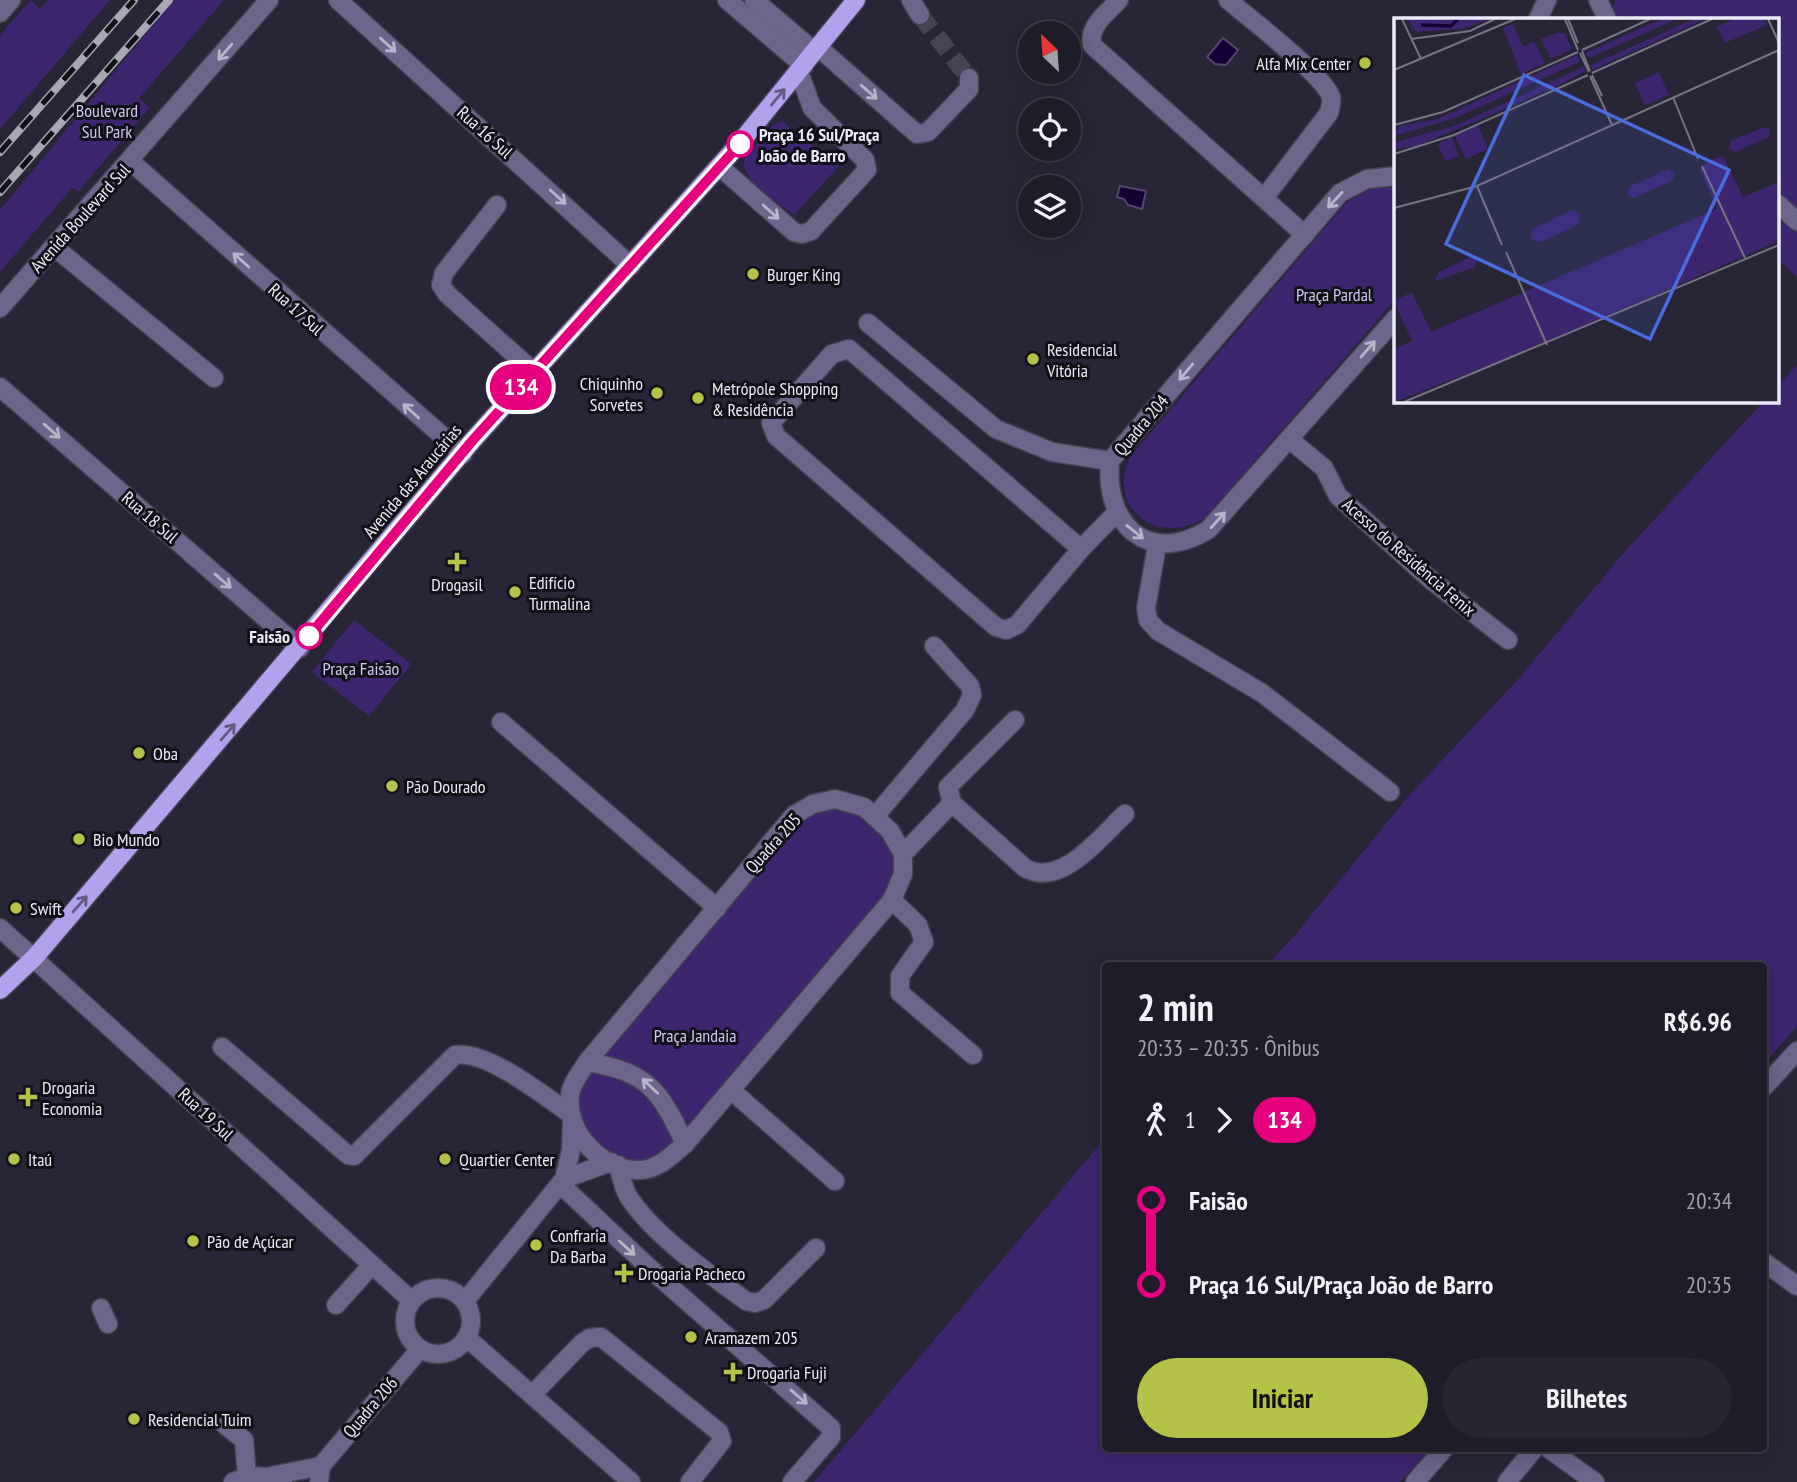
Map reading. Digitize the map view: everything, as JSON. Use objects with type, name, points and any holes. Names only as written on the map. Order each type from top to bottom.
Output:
[{"type":"main road","name":"Avenida das Araucárias","points":[[0,990],[35,957],[534,372],[720,167],[856,0]]},
{"type":"street","points":[[0,13],[11,0]]},
{"type":"street","name":"Avenida Boulevard Sul","points":[[0,308],[269,0]]},
{"type":"street","name":"Rua 16 Sul","points":[[338,0],[631,266]]},
{"type":"street","points":[[720,167],[794,232],[802,234],[811,231],[867,170],[865,160],[812,108],[802,69],[727,0]]},
{"type":"street","points":[[754,0],[917,134],[928,132],[969,89],[969,78]]},
{"type":"street","points":[[1119,0],[1095,26],[1092,45],[1305,235]]},
{"type":"street","points":[[1228,0],[1302,64],[1326,88],[1332,100],[1329,113],[1264,198]]},
{"type":"street","points":[[1527,0],[1537,18]]},
{"type":"street","points":[[1538,18],[1547,0]]},
{"type":"street","name":"Rua 17 Sul","points":[[130,161],[463,454]]},
{"type":"street","name":"Quadra 204","points":[[1116,513],[1109,475],[1110,461],[1340,193],[1367,179],[1394,176]]},
{"type":"street","points":[[497,205],[443,273],[441,285],[534,372]]},
{"type":"street","points":[[1780,206],[1797,221]]},
{"type":"street","points":[[54,247],[214,378]]},
{"type":"street","points":[[1081,549],[849,349],[832,354],[771,423],[776,436],[996,627],[1006,629],[1017,625],[1081,549],[1116,513],[1136,536],[1157,545],[1185,542],[1208,530],[1394,320]]},
{"type":"street","points":[[868,323],[996,429],[1052,452],[1110,461]]},
{"type":"street","name":"Rua 18 Sul","points":[[0,387],[300,648]]},
{"type":"street","name":"Acesso do Residência Fenix","points":[[1289,439],[1324,468],[1338,496],[1431,580],[1508,640]]},
{"type":"street","points":[[1157,545],[1146,608],[1148,620],[1158,631],[1262,693],[1390,792]]},
{"type":"street","points":[[222,1047],[348,1155],[354,1156],[455,1055],[464,1054],[488,1063],[571,1117],[583,1141],[615,1164],[639,1170],[662,1164],[685,1144],[732,1091],[892,900],[902,874],[903,855],[890,831],[876,815],[965,710],[972,695],[970,686],[934,646]]},
{"type":"street","points":[[1015,720],[948,786],[951,803],[1032,872],[1050,873],[1071,864],[1125,814]]},
{"type":"street","points":[[501,722],[717,908]]},
{"type":"street","name":"Quadra 205","points":[[465,1301],[562,1181],[571,1150],[570,1092],[587,1062],[794,815],[813,804],[835,799],[864,807],[876,815]]},
{"type":"street","points":[[903,855],[951,803]]},
{"type":"street","points":[[892,900],[918,925],[924,942],[900,975],[900,993],[973,1055]]},
{"type":"street","name":"Rua 19 Sul","points":[[0,928],[412,1301]]},
{"type":"street","points":[[1767,1084],[1797,1051]]},
{"type":"street","points":[[587,1062],[617,1067],[652,1085],[667,1104],[685,1144]]},
{"type":"street","points":[[732,1091],[835,1181]]},
{"type":"street","points":[[615,1164],[562,1181],[646,1265],[831,1428],[831,1437],[793,1482]]},
{"type":"street","points":[[615,1164],[626,1193],[638,1209],[696,1264],[746,1301],[755,1303],[764,1300],[816,1248]]},
{"type":"street","points":[[1767,1264],[1797,1286]]},
{"type":"street","points":[[336,1305],[371,1266]]},
{"type":"street","points":[[439,1288],[449,1289],[465,1301],[472,1319],[467,1338],[451,1352],[430,1353],[420,1349],[407,1332],[405,1321],[412,1301],[429,1289],[439,1288]]},
{"type":"street","points":[[532,1395],[582,1343],[590,1338],[601,1337],[719,1432],[722,1441],[690,1482]]},
{"type":"street","points":[[467,1338],[631,1482]]},
{"type":"street","name":"Quadra 206","points":[[240,1479],[277,1479],[320,1474],[420,1349]]},
{"type":"street","points":[[225,1425],[244,1440],[240,1479]]},
{"type":"street","points":[[1415,1482],[1441,1452]]},
{"type":"street","points":[[1507,1482],[1532,1452]]},
{"type":"street","points":[[1553,1452],[1595,1482]]},
{"type":"green space","points":[[31,0],[40,9],[48,0],[110,0],[0,129],[0,35]]},
{"type":"green space","name":"Boulevard Sul Park","points":[[174,0],[224,0],[139,98],[149,108],[79,191],[72,188],[0,272],[0,210]]},
{"type":"green space","points":[[1615,0],[1797,0],[1797,277],[1780,261],[1780,18],[1610,18]]},
{"type":"green space","points":[[782,121],[839,166],[794,215],[762,191],[745,168],[744,159],[773,125]]},
{"type":"green space","name":"Praça Pardal","points":[[1375,187],[1394,188],[1394,301],[1205,518],[1187,526],[1170,528],[1154,525],[1141,518],[1131,507],[1125,493],[1124,476],[1130,457],[1347,202]]},
{"type":"green space","points":[[1797,365],[1797,1026],[1767,1061],[1767,962],[1270,962],[1296,934],[1406,799],[1521,676],[1627,549],[1763,402],[1780,402],[1780,384]]},
{"type":"green space","name":"Praça Faisão","points":[[354,620],[411,664],[369,716],[312,672]]},
{"type":"green space","name":"Praça Jandaia","points":[[813,804],[876,815],[903,874],[685,1144],[639,1170],[590,1148],[570,1092]]},
{"type":"green space","points":[[1102,1142],[1102,1452],[1427,1452],[1400,1482],[814,1482]]},
{"type":"shaded area","points":[[1223,38],[1238,50],[1226,65],[1215,64],[1207,57]]},
{"type":"shaded area","points":[[1120,186],[1146,191],[1142,209],[1128,205],[1124,199],[1117,197]]},
{"type":"tunnel","points":[[920,15],[969,78]]},
{"type":"railway","points":[[0,152],[134,0]]},
{"type":"railway","points":[[0,192],[169,0]]},
{"type":"bus line","name":"134","points":[[309,636],[473,440],[740,144]]},
{"type":"place","name":"Alfa Mix Center","points":[[1365,63]]},
{"type":"place","name":"Praça 16 Sul/Praça João de Barro","points":[[740,144]]},
{"type":"place","name":"Burger King","points":[[753,274]]},
{"type":"place","name":"Residencial Vitória","points":[[1033,359]]},
{"type":"place","name":"Chiquinho Sorvetes","points":[[657,393]]},
{"type":"place","name":"Metrópole Shopping & Residência","points":[[698,398]]},
{"type":"place","name":"Drogasil","points":[[457,562]]},
{"type":"place","name":"Edifício Turmalina","points":[[515,592]]},
{"type":"place","name":"Faisão","points":[[309,636]]},
{"type":"place","name":"Oba","points":[[139,753]]},
{"type":"place","name":"Pão Dourado","points":[[392,786]]},
{"type":"place","name":"Bio Mundo","points":[[79,839]]},
{"type":"place","name":"Swift","points":[[16,908]]},
{"type":"place","name":"Drogaria Economia","points":[[28,1097]]},
{"type":"place","name":"Itaú","points":[[14,1159]]},
{"type":"place","name":"Quartier Center","points":[[445,1159]]},
{"type":"place","name":"Pão de Açúcar","points":[[193,1241]]},
{"type":"place","name":"Confraria Da Barba","points":[[536,1245]]},
{"type":"place","name":"Drogaria Pacheco","points":[[624,1273]]},
{"type":"place","name":"Aramazem 205","points":[[691,1337]]},
{"type":"place","name":"Drogaria Fuji","points":[[733,1372]]},
{"type":"place","name":"Residencial Tuim","points":[[134,1419]]}]
